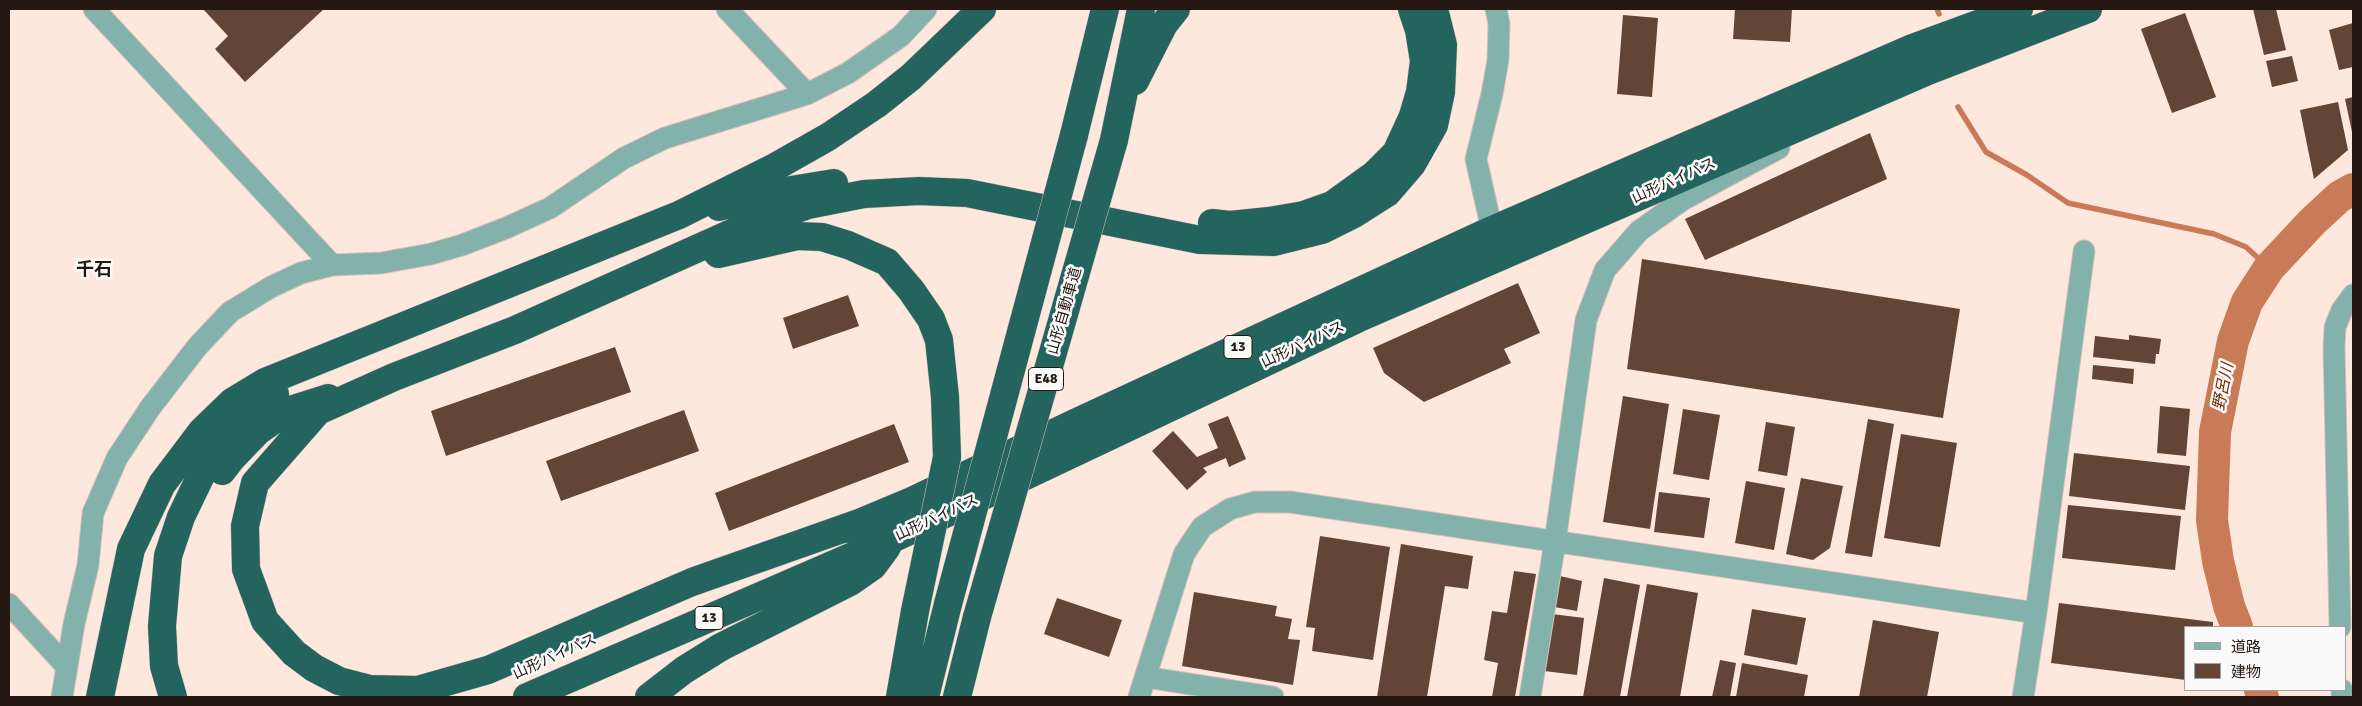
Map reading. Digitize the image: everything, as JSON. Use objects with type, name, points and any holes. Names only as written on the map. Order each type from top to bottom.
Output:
[{"type":"highway","points":[[100,697],[131,549],[162,484],[182,455],[202,431],[232,402],[265,382],[678,215],[775,167],[848,123],[911,78],[982,9]]},
{"type":"highway","name":"E48","points":[[925,697],[948,604],[1074,135],[1105,9]]},
{"type":"highway","name":"山形自動車道","points":[[957,697],[1124,103],[1141,9]]},
{"type":"highway","points":[[1124,103],[1164,24],[1176,9]]},
{"type":"highway","points":[[678,215],[785,191],[842,182],[907,177],[1007,183],[1187,220],[1230,225],[1304,215],[1332,205],[1355,191],[1396,152],[1413,116],[1420,92],[1424,61],[1419,30],[1412,9]]},
{"type":"highway","points":[[862,522],[692,582],[488,670],[432,688],[418,690],[370,689],[339,681],[314,668],[294,653],[265,621],[246,569],[245,526],[254,483],[318,411],[394,377],[515,330],[743,228],[808,205],[864,194],[919,191],[967,193],[1200,240],[1274,242],[1322,230],[1354,214],[1387,193],[1412,164],[1434,125],[1441,92],[1443,46],[1434,9]]},
{"type":"highway","name":"山形バイパス","points":[[462,697],[912,501],[1093,414],[1492,230],[1910,49],[2019,9]]},
{"type":"highway","name":"山形バイパス","points":[[527,697],[892,539],[1359,318],[1928,71],[2088,9]]},
{"type":"highway","points":[[648,271],[797,236],[822,237],[848,245],[887,262],[911,290],[931,319],[939,340],[945,397],[947,457],[915,611],[900,697]]},
{"type":"highway","points":[[173,697],[164,666],[162,626],[168,556],[181,517],[206,465],[218,445],[244,417],[274,394],[357,344]]},
{"type":"highway","points":[[191,697],[183,665],[180,628],[185,559],[196,522],[215,481],[232,458],[258,431],[287,411],[394,377]]},
{"type":"highway","points":[[649,697],[684,670],[721,647],[850,582],[873,566],[892,539]]},
{"type":"street","points":[[94,9],[332,265]]},
{"type":"street","points":[[727,9],[807,94]]},
{"type":"street","points":[[62,697],[66,666],[88,565],[93,513],[116,458],[150,408],[196,347],[230,312],[271,287],[294,276],[332,265],[381,263],[462,246],[506,228],[550,208],[624,158],[665,138],[807,94],[848,73],[901,36],[926,9]]},
{"type":"street","points":[[1492,230],[1476,160],[1498,60],[1499,24],[1496,9]]},
{"type":"street","points":[[1530,697],[1555,542],[1586,320],[1605,270],[1638,231],[1684,198],[1928,71]]},
{"type":"street","points":[[2022,697],[2036,613],[2084,251]]},
{"type":"street","points":[[2340,626],[2346,577],[2334,348],[2335,327],[2342,310],[2353,295]]},
{"type":"street","points":[[1139,697],[1184,554],[1202,527],[1230,509],[1255,502],[1290,502],[2036,613]]},
{"type":"street","points":[[9,604],[66,666]]},
{"type":"street","points":[[1145,677],[1273,697]]},
{"type":"building","points":[[203,9],[324,9],[245,82],[215,49],[228,36]]},
{"type":"building","points":[[1735,9],[1792,9],[1790,42],[1733,39]]},
{"type":"building","points":[[2253,9],[2276,9],[2286,50],[2264,55]]},
{"type":"building","points":[[2185,13],[2216,97],[2172,113],[2141,29]]},
{"type":"building","points":[[1623,15],[1658,18],[1652,97],[1617,94]]},
{"type":"building","points":[[2353,23],[2353,67],[2339,70],[2329,30]]},
{"type":"building","points":[[2292,56],[2298,81],[2272,87],[2266,61]]},
{"type":"building","points":[[2353,97],[2353,132],[2352,132],[2345,99]]},
{"type":"building","points":[[2338,102],[2348,150],[2314,179],[2300,110]]},
{"type":"building","points":[[1870,133],[1887,179],[1705,260],[1685,219]]},
{"type":"building","points":[[1642,259],[1960,309],[1943,418],[1627,369]]},
{"type":"building","points":[[1518,283],[1540,333],[1504,349],[1511,363],[1424,402],[1384,373],[1373,348]]},
{"type":"building","points":[[848,295],[859,326],[793,349],[783,318]]},
{"type":"building","points":[[2129,335],[2161,339],[2159,354],[2156,354],[2155,364],[2093,357],[2095,336],[2129,340]]},
{"type":"building","points":[[615,347],[631,392],[446,456],[431,411]]},
{"type":"building","points":[[2093,365],[2134,369],[2133,384],[2092,379]]},
{"type":"building","points":[[1623,396],[1669,404],[1650,529],[1603,522]]},
{"type":"building","points":[[2160,406],[2190,409],[2186,456],[2157,453]]},
{"type":"building","points":[[1683,409],[1720,415],[1709,480],[1673,474]]},
{"type":"building","points":[[684,410],[699,451],[561,501],[546,461]]},
{"type":"building","points":[[1228,416],[1246,459],[1229,467],[1226,458],[1203,468],[1207,472],[1187,490],[1152,451],[1173,431],[1197,457],[1218,448],[1208,424]]},
{"type":"building","points":[[1868,419],[1894,424],[1872,557],[1845,553]]},
{"type":"building","points":[[1766,422],[1795,427],[1787,476],[1758,471]]},
{"type":"building","points":[[894,424],[909,462],[729,531],[715,493]]},
{"type":"building","points":[[1901,434],[1957,443],[1940,547],[1884,538]]},
{"type":"building","points":[[2074,453],[2190,466],[2185,510],[2069,496]]},
{"type":"building","points":[[1801,478],[1843,486],[1830,548],[1813,560],[1786,554]]},
{"type":"building","points":[[1746,481],[1785,488],[1774,550],[1735,543]]},
{"type":"building","points":[[1659,492],[1710,498],[1704,538],[1654,532]]},
{"type":"building","points":[[2068,505],[2181,516],[2175,570],[2062,558]]},
{"type":"building","points":[[1320,536],[1390,547],[1373,660],[1312,651],[1315,628],[1306,627]]},
{"type":"building","points":[[1401,544],[1473,556],[1468,589],[1445,586],[1427,697],[1377,697]]},
{"type":"building","points":[[1514,571],[1536,574],[1515,697],[1492,697],[1498,663],[1484,660],[1492,611],[1507,613]]},
{"type":"building","points":[[1560,576],[1582,581],[1577,611],[1554,607]]},
{"type":"building","points":[[1604,578],[1640,585],[1620,697],[1583,697]]},
{"type":"building","points":[[1647,584],[1698,593],[1680,697],[1627,697]]},
{"type":"building","points":[[1194,592],[1277,606],[1275,616],[1292,619],[1288,639],[1300,640],[1293,685],[1182,666]]},
{"type":"building","points":[[1057,598],[1122,620],[1109,657],[1044,634]]},
{"type":"building","points":[[2059,603],[2213,622],[2213,626],[2184,626],[2184,680],[2051,663]]},
{"type":"building","points":[[1752,609],[1806,618],[1797,665],[1744,655]]},
{"type":"building","points":[[1552,614],[1584,618],[1577,675],[1544,671]]},
{"type":"building","points":[[1873,620],[1939,632],[1927,697],[1859,697]]},
{"type":"building","points":[[1720,660],[1736,663],[1730,697],[1712,697]]},
{"type":"building","points":[[1742,663],[1808,675],[1804,697],[1736,697]]},
{"type":"waterway","points":[[1937,9],[1939,14]]},
{"type":"waterway","points":[[1958,107],[1986,152],[2027,175],[2068,203],[2214,234],[2246,247],[2269,268]]},
{"type":"waterway","name":"野呂川","points":[[2237,626],[2229,606],[2218,561],[2212,520],[2215,432],[2233,341],[2247,302],[2269,268],[2312,222],[2339,197],[2353,189]]},
{"type":"waterway","name":"野呂川","points":[[2260,691],[2263,697]]},
{"type":"district","name":"千石","points":[[94,270]]}]
